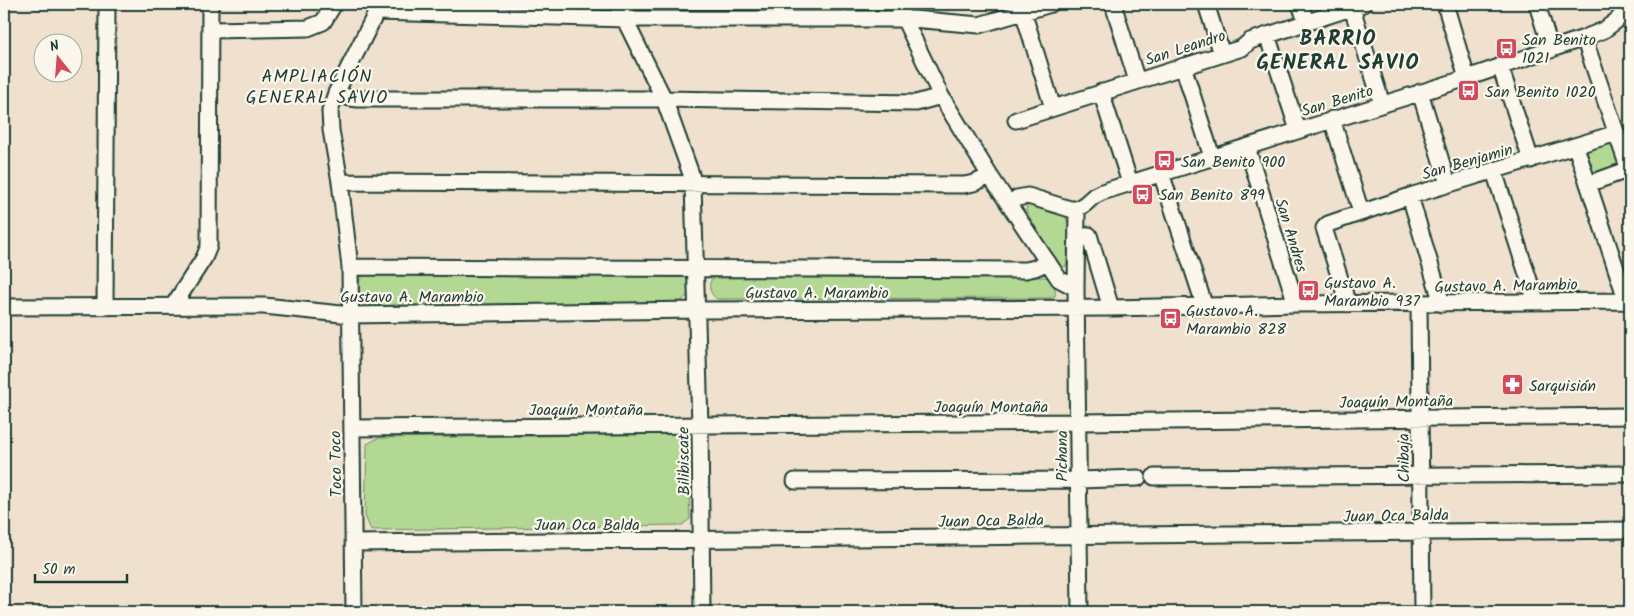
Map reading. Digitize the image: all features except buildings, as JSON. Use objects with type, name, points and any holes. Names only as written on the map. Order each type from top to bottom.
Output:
[{"type":"street","points":[[105,306],[107,4]]},
{"type":"street","points":[[173,306],[204,258],[209,246],[210,4]]},
{"type":"street","points":[[211,30],[308,28],[323,22],[334,4]]},
{"type":"street","name":"Bilibiscate","points":[[617,4],[664,99],[688,164],[693,184],[700,425],[702,612]]},
{"type":"street","points":[[897,4],[941,96],[990,176],[1059,279],[1076,288]]},
{"type":"street","points":[[379,8],[626,19],[919,19],[979,26],[1022,8],[1051,4]]},
{"type":"street","points":[[1113,4],[1137,81]]},
{"type":"street","points":[[1206,4],[1222,54]]},
{"type":"street","points":[[1300,4],[1306,21]]},
{"type":"street","points":[[1445,4],[1467,78]]},
{"type":"street","points":[[1537,4],[1551,50]]},
{"type":"street","name":"San Benito","points":[[1076,208],[1102,192],[1467,78],[1584,38],[1604,30],[1616,21],[1628,5]]},
{"type":"street","points":[[1357,6],[1382,104]]},
{"type":"street","name":"San Leandro","points":[[1016,120],[1242,48],[1250,41],[1306,21],[1357,6]]},
{"type":"street","name":"Toco Toco","points":[[354,612],[350,267],[340,182],[330,123],[330,111],[336,93],[379,8]]},
{"type":"street","points":[[1022,8],[1053,108]]},
{"type":"street","points":[[1267,35],[1298,130]]},
{"type":"street","points":[[1584,38],[1630,169],[1588,184]]},
{"type":"street","points":[[1183,66],[1212,158]]},
{"type":"street","points":[[1500,66],[1531,160]]},
{"type":"street","points":[[1101,92],[1130,183]]},
{"type":"street","points":[[1420,92],[1448,184]]},
{"type":"street","points":[[336,93],[358,99],[664,99],[916,103],[941,96]]},
{"type":"street","points":[[1332,119],[1362,212]]},
{"type":"street","name":"San Benjamin","points":[[1348,304],[1324,228],[1328,224],[1448,184],[1576,147],[1617,133]]},
{"type":"street","name":"San Andres","points":[[1247,147],[1296,304]]},
{"type":"street","points":[[1576,147],[1629,302]]},
{"type":"street","points":[[1494,171],[1536,302]]},
{"type":"street","points":[[1161,173],[1204,306]]},
{"type":"street","points":[[340,182],[964,185],[990,176]]},
{"type":"street","points":[[1009,204],[1017,198],[1028,196],[1070,209],[1076,208]]},
{"type":"street","points":[[1410,196],[1442,304]]},
{"type":"street","name":"Pichana","points":[[1076,208],[1080,612]]},
{"type":"street","points":[[1089,235],[1111,308]]},
{"type":"street","points":[[350,267],[1026,270],[1048,262]]},
{"type":"street","name":"Gustavo A. Marambio","points":[[4,308],[277,306],[351,315],[1629,302]]},
{"type":"street","name":"Chibaja","points":[[1419,304],[1422,612]]},
{"type":"street","name":"Joaquín Montaña","points":[[352,428],[1630,416]]},
{"type":"street","points":[[1154,478],[1630,474]]},
{"type":"street","points":[[795,481],[1138,478]]},
{"type":"street","name":"Juan Oca Balda","points":[[353,543],[702,541],[1630,530]]},
{"type":"green space","points":[[1615,136],[1625,167],[1589,178],[1579,149]]},
{"type":"green space","points":[[1032,203],[1065,216],[1069,224],[1067,264],[1065,267],[1059,267],[1026,211],[1027,206]]},
{"type":"green space","points":[[364,274],[680,275],[685,276],[688,281],[688,295],[680,302],[366,306],[360,300],[359,282]]},
{"type":"green space","points":[[718,275],[1046,277],[1054,285],[1055,296],[1051,298],[717,299],[710,290],[710,283]]},
{"type":"green space","points":[[677,434],[687,442],[690,519],[682,525],[371,530],[365,516],[367,444],[378,438]]},
{"type":"place","name":"San Benito 1021","points":[[1506,48]]},
{"type":"place","name":"San Benito 1020","points":[[1469,91]]},
{"type":"place","name":"San Benito 900","points":[[1165,161]]},
{"type":"place","name":"San Benito 899","points":[[1143,194]]},
{"type":"place","name":"Gustavo A. Marambio 937","points":[[1308,291]]},
{"type":"place","name":"Gustavo A. Marambio 828","points":[[1170,319]]},
{"type":"place","name":"Sarquisián","points":[[1513,385]]},
{"type":"district","name":"BARRIO GENERAL SAVIO","points":[[1338,50]]},
{"type":"district","name":"AMPLIACIÓN GENERAL SAVIO","points":[[317,86]]}]
